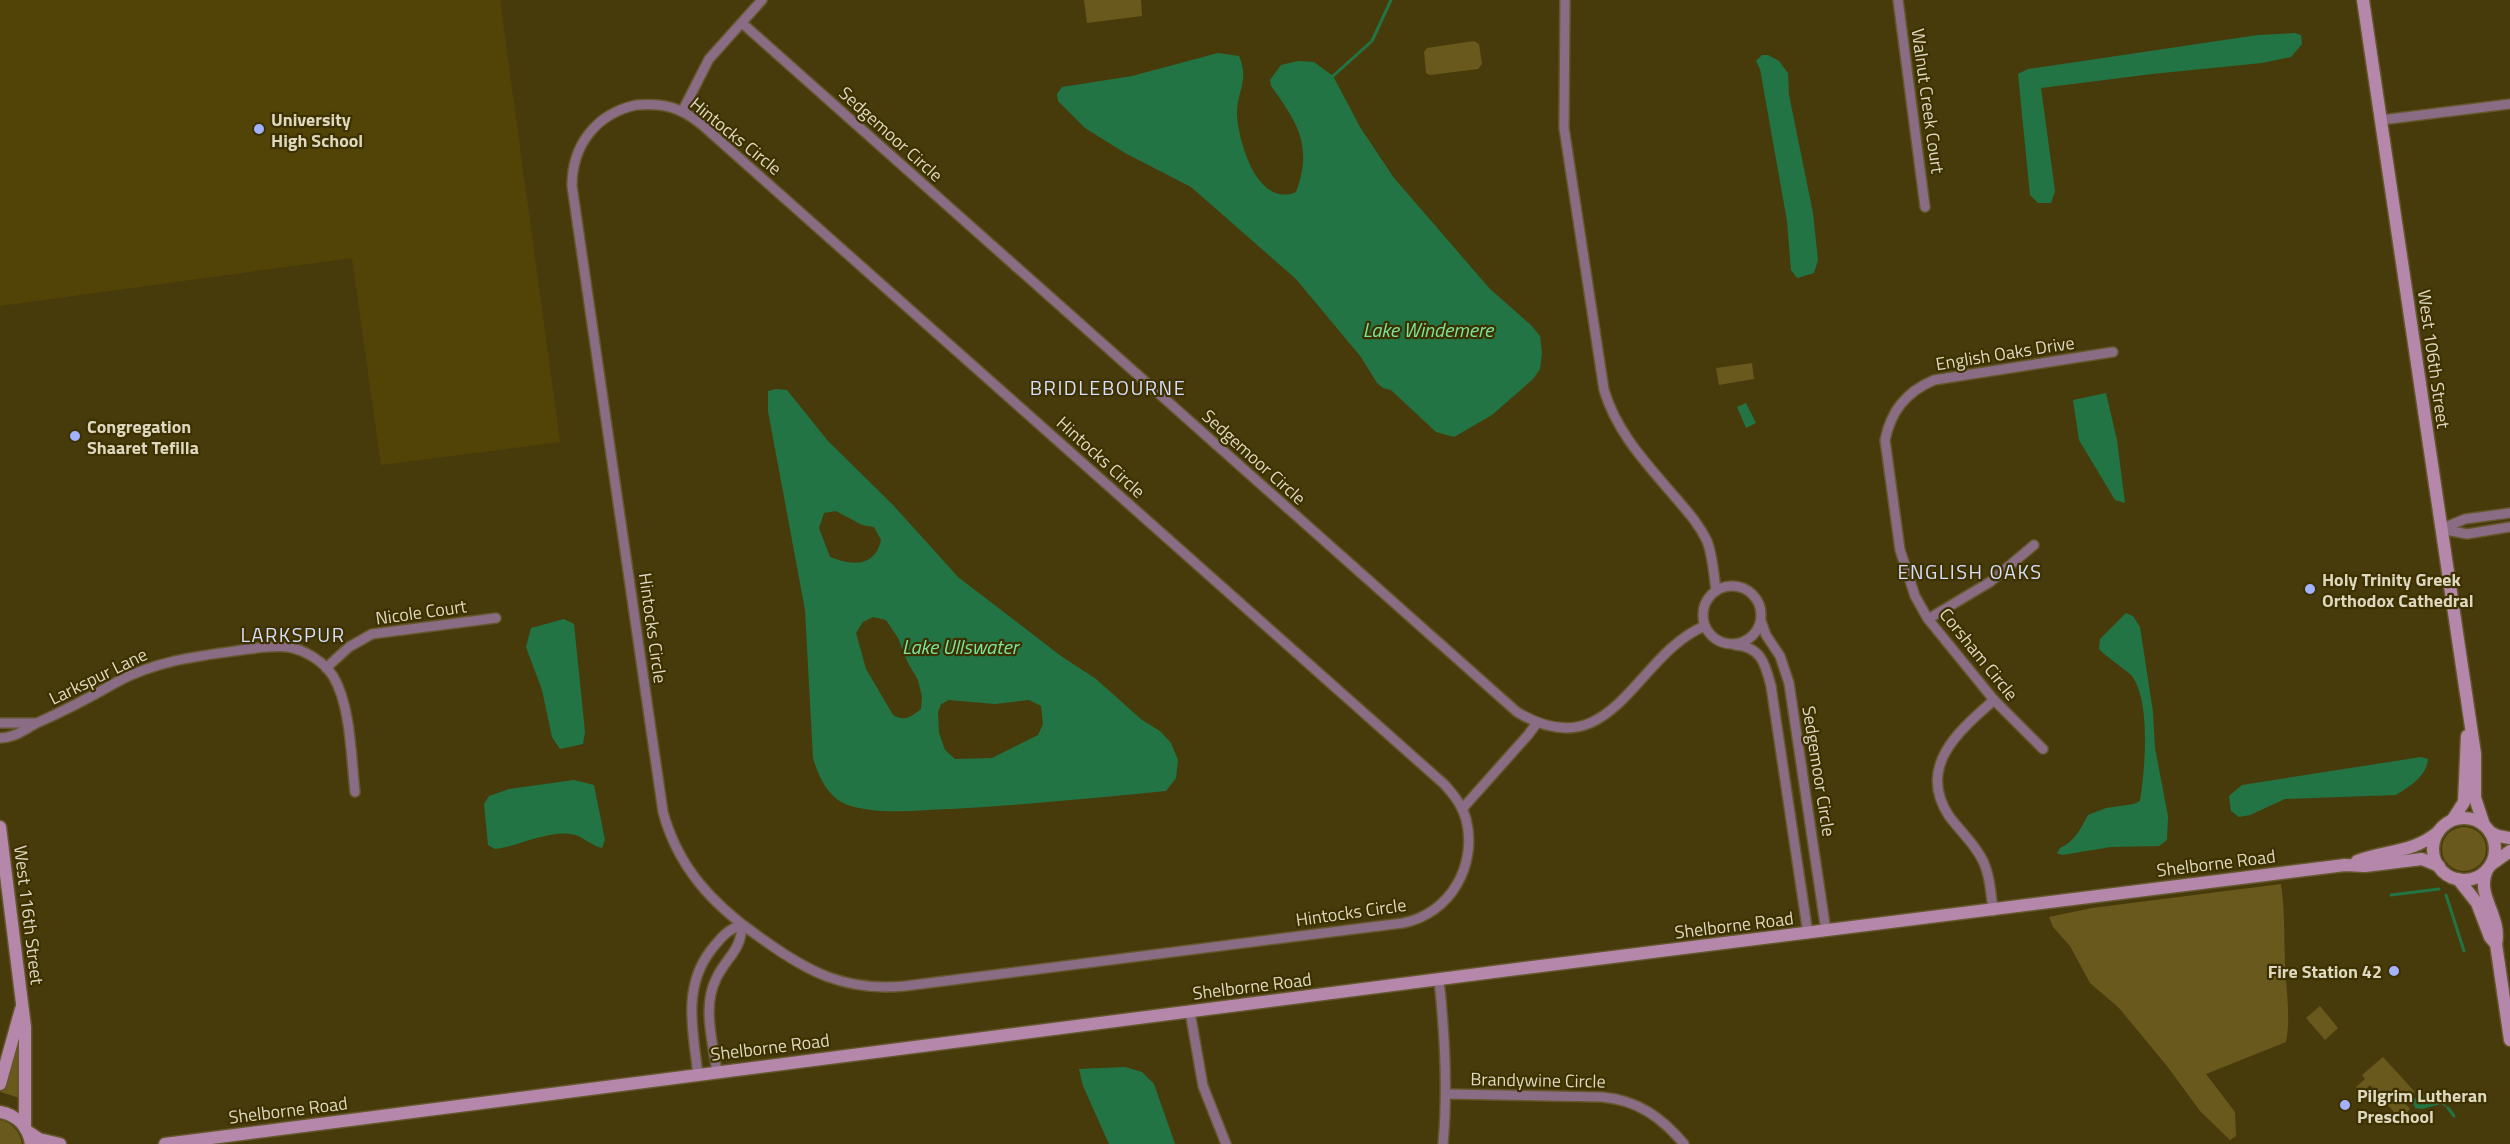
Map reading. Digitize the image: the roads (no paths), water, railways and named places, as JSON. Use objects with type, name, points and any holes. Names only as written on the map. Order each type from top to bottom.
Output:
[{"type":"street","points":[[683,110],[710,59],[762,0]]},
{"type":"street","points":[[1565,0],[1564,128],[1604,390],[1611,411],[1628,441],[1690,514],[1704,536],[1710,553],[1716,591]]},
{"type":"street","name":"Walnut Creek Court","points":[[1898,0],[1925,207]]},
{"type":"street","name":"West 106th Street","points":[[2363,0],[2475,754],[2476,803],[2487,828]]},
{"type":"street","name":"Sedgemoor Circle","points":[[741,22],[1510,706],[1537,723],[1576,726],[1605,716],[1622,703],[1649,669],[1681,638],[1705,626]]},
{"type":"street","points":[[2381,120],[2510,104]]},
{"type":"street","name":"Hintocks Circle","points":[[636,105],[660,105],[683,110],[1435,776],[1451,792],[1462,809],[1468,828],[1468,852],[1460,880],[1446,900],[1432,912],[1419,919],[1403,922],[892,987],[855,985],[817,974],[788,958],[742,925],[715,902],[694,879],[673,842],[663,812],[572,186],[578,150],[590,131],[602,120],[622,109],[636,105]]},
{"type":"street","name":"English Oaks Drive","points":[[1888,427],[1896,410],[1907,396],[1934,380],[2113,352]]},
{"type":"street","name":"Corsham Circle","points":[[1888,427],[1886,452],[1900,550],[1911,587],[1928,619],[1994,700],[2043,749]]},
{"type":"street","points":[[2441,529],[2465,519],[2510,513]]},
{"type":"street","points":[[2441,529],[2467,534],[2510,527]]},
{"type":"street","points":[[1928,619],[1990,582],[2034,545]]},
{"type":"street","points":[[1730,586],[1745,589],[1757,598],[1762,613],[1761,621],[1755,634],[1743,643],[1735,645],[1720,642],[1708,633],[1703,610],[1710,596],[1730,586]]},
{"type":"street","name":"Nicole Court","points":[[327,668],[349,647],[372,634],[496,618]]},
{"type":"street","name":"Sedgemoor Circle","points":[[1761,621],[1766,635],[1780,656],[1789,683],[1826,932]]},
{"type":"street","name":"Sedgemoor Circle","points":[[1735,645],[1751,647],[1756,652],[1763,662],[1771,686],[1808,934]]},
{"type":"street","name":"Larkspur Lane","points":[[0,738],[16,735],[36,723],[59,715],[133,674],[185,657],[281,646],[303,651],[327,668],[343,697],[355,792]]},
{"type":"street","points":[[1993,911],[1984,862],[1944,807],[1939,777],[1947,746],[1959,731],[1994,700]]},
{"type":"street","name":"Larkspur Lane","points":[[0,723],[36,723]]},
{"type":"street","points":[[1462,809],[1537,723]]},
{"type":"street","name":"West 106th Street","points":[[2453,819],[2464,802],[2469,723]]},
{"type":"street","points":[[2510,838],[2498,837],[2469,818],[2453,819],[2438,832],[2433,849],[2439,866],[2447,875],[2458,879],[2474,878],[2510,852]]},
{"type":"street","name":"West 116th Street","points":[[0,827],[26,1041],[26,1130],[31,1144]]},
{"type":"street","points":[[2487,828],[2495,849],[2482,883],[2496,922],[2498,934],[2496,944],[2510,1040]]},
{"type":"street","name":"Shelborne Road","points":[[165,1144],[2344,865],[2414,848],[2438,832]]},
{"type":"street","name":"Shelborne Road","points":[[2344,865],[2365,866],[2422,859],[2439,866]]},
{"type":"street","points":[[2458,879],[2477,903],[2490,937],[2496,944]]},
{"type":"street","points":[[698,1075],[691,1018],[692,991],[707,955],[727,930],[742,925],[742,941],[716,979],[711,993],[710,1019],[717,1072]]},
{"type":"street","points":[[1439,981],[1447,1094],[1443,1144]]},
{"type":"street","name":"West 116th Street","points":[[0,1084],[21,1008]]},
{"type":"street","points":[[1190,1012],[1203,1086],[1227,1144]]},
{"type":"street","name":"Brandywine Circle","points":[[1447,1094],[1602,1097],[1624,1100],[1657,1117],[1684,1144]]},
{"type":"street","points":[[0,1112],[12,1116],[39,1139],[60,1144]]},
{"type":"water","points":[[2295,33],[2301,35],[2302,44],[2291,57],[2262,63],[2041,88],[2055,191],[2051,203],[2038,203],[2030,195],[2018,74],[2028,69],[2258,35]]},
{"type":"water","name":"Lake Windemere","points":[[1218,53],[1239,56],[1243,80],[1237,116],[1242,142],[1253,170],[1271,191],[1283,194],[1296,192],[1301,176],[1303,148],[1295,124],[1271,86],[1270,80],[1281,65],[1298,61],[1314,62],[1333,76],[1360,127],[1394,178],[1490,289],[1532,326],[1540,336],[1542,353],[1540,369],[1533,379],[1492,415],[1454,437],[1436,432],[1391,390],[1377,383],[1361,357],[1296,279],[1191,187],[1125,153],[1085,128],[1058,101],[1057,94],[1062,87],[1132,76]]},
{"type":"water","points":[[1762,55],[1768,55],[1779,61],[1788,73],[1789,95],[1813,213],[1818,260],[1814,273],[1797,278],[1791,270],[1787,221],[1760,69],[1756,61]]},
{"type":"water","name":"Lake Ullswater","points":[[787,390],[828,441],[893,505],[958,577],[1061,656],[1096,679],[1142,720],[1160,731],[1171,743],[1178,760],[1176,778],[1166,791],[1085,799],[901,811],[851,806],[843,803],[831,793],[818,773],[813,758],[805,610],[768,411],[768,391]],"holes":[[[836,511],[862,525],[874,527],[881,540],[878,549],[868,560],[855,563],[830,557],[819,528],[824,513]],[[873,617],[886,620],[898,638],[918,680],[922,697],[921,709],[911,716],[901,718],[893,715],[866,669],[856,633],[863,622]],[[949,700],[995,704],[1029,700],[1041,706],[1043,724],[1038,735],[992,758],[955,759],[945,750],[939,733],[938,712],[941,704]]]},
{"type":"water","points":[[2106,393],[2117,440],[2125,503],[2115,500],[2079,440],[2073,400]]},
{"type":"water","points":[[1746,403],[1756,423],[1746,428],[1737,407]]},
{"type":"water","points":[[2126,613],[2133,616],[2140,627],[2153,712],[2155,748],[2168,816],[2167,840],[2159,846],[2111,847],[2062,855],[2057,853],[2060,848],[2080,830],[2088,815],[2106,808],[2140,801],[2145,754],[2142,702],[2132,676],[2099,649],[2100,639]]},
{"type":"water","points":[[564,619],[574,624],[585,732],[583,744],[560,749],[552,737],[542,690],[526,647],[531,628]]},
{"type":"water","points":[[2421,757],[2428,759],[2421,776],[2396,795],[2285,799],[2250,815],[2239,817],[2231,811],[2229,796],[2242,785]]},
{"type":"water","points":[[574,780],[594,785],[605,840],[602,848],[576,835],[566,833],[495,849],[488,845],[484,804],[489,796],[509,789]]},
{"type":"water","points":[[1125,1067],[1142,1072],[1154,1084],[1175,1144],[1109,1144],[1083,1086],[1079,1069]]},
{"type":"water","points":[[2422,1095],[2443,1102],[2448,1108],[2441,1104],[2422,1109],[2415,1108],[2412,1100]]},
{"type":"waterway","points":[[1333,76],[1372,41],[1391,0]]},
{"type":"waterway","points":[[2391,895],[2439,889]]},
{"type":"waterway","points":[[2446,895],[2464,951]]},
{"type":"waterway","points":[[2448,1108],[2454,1116]]},
{"type":"place","name":"University High School","points":[[259,129]]},
{"type":"place","name":"Congregation Shaaret Tefilla","points":[[75,436]]},
{"type":"place","name":"Holy Trinity Greek Orthodox Cathedral","points":[[2310,589]]},
{"type":"place","name":"Fire Station 42","points":[[2394,971]]},
{"type":"place","name":"Pilgrim Lutheran Preschool","points":[[2345,1105]]},
{"type":"district","name":"BRIDLEBOURNE","points":[[1108,387]]},
{"type":"district","name":"ENGLISH OAKS","points":[[1970,571]]},
{"type":"district","name":"LARKSPUR","points":[[293,634]]}]
